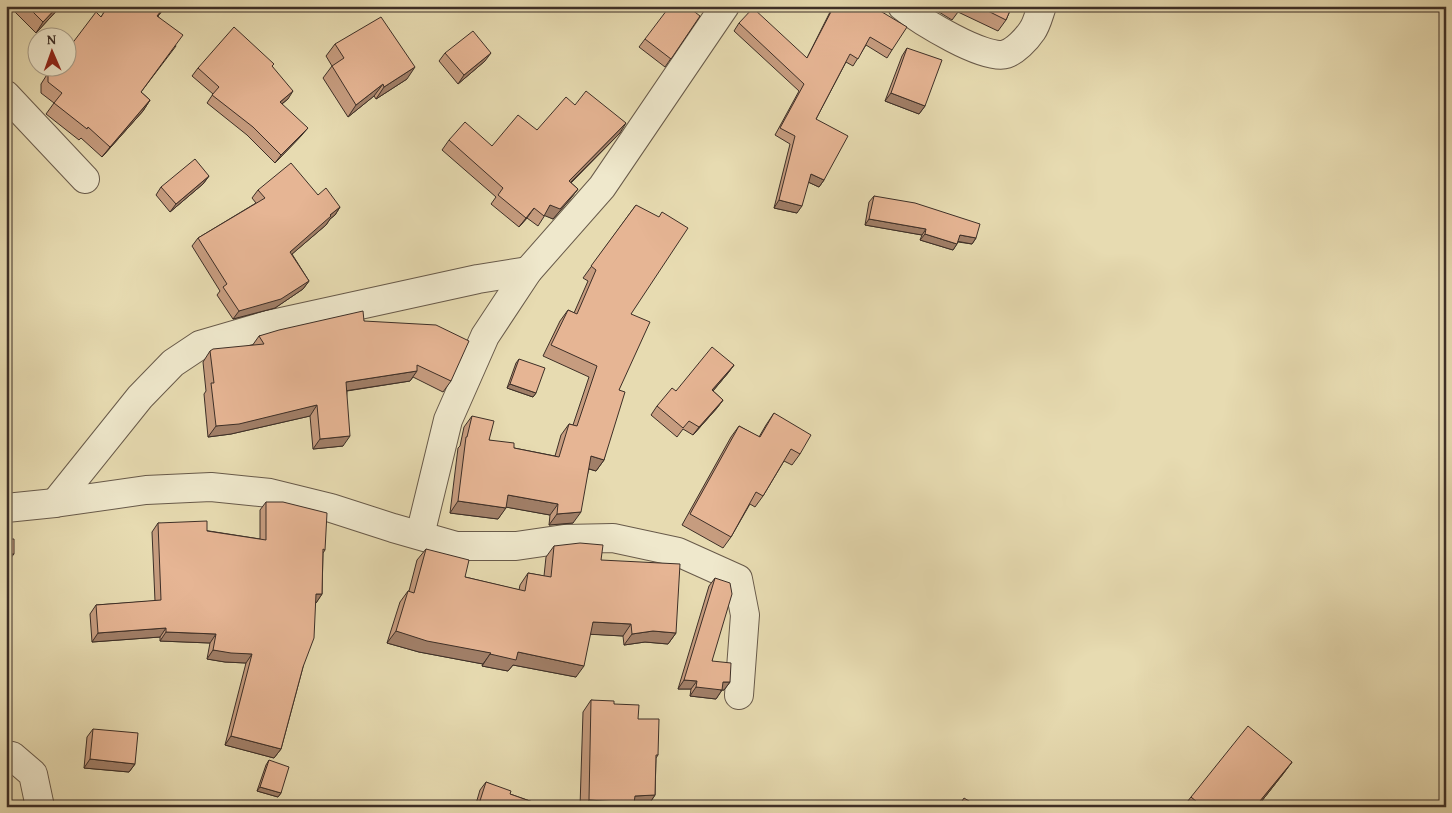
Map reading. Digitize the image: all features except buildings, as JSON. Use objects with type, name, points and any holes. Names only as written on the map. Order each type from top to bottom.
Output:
[{"type":"street","points":[[420,535],[448,420],[485,336],[528,271],[602,187],[725,6]]},
{"type":"street","points":[[902,6],[917,18],[969,46],[988,53],[1005,54],[1019,46],[1032,31],[1042,6]]},
{"type":"street","points":[[6,95],[84,179]]},
{"type":"street","points":[[55,503],[140,397],[173,363],[200,345],[268,325],[478,279],[528,271]]},
{"type":"street","points":[[6,508],[146,490],[211,487],[270,492],[331,508],[456,546],[516,546],[564,539],[613,538],[678,552],[738,579],[745,615],[739,695]]},
{"type":"street","points":[[6,755],[12,756],[32,774],[40,807]]}]
